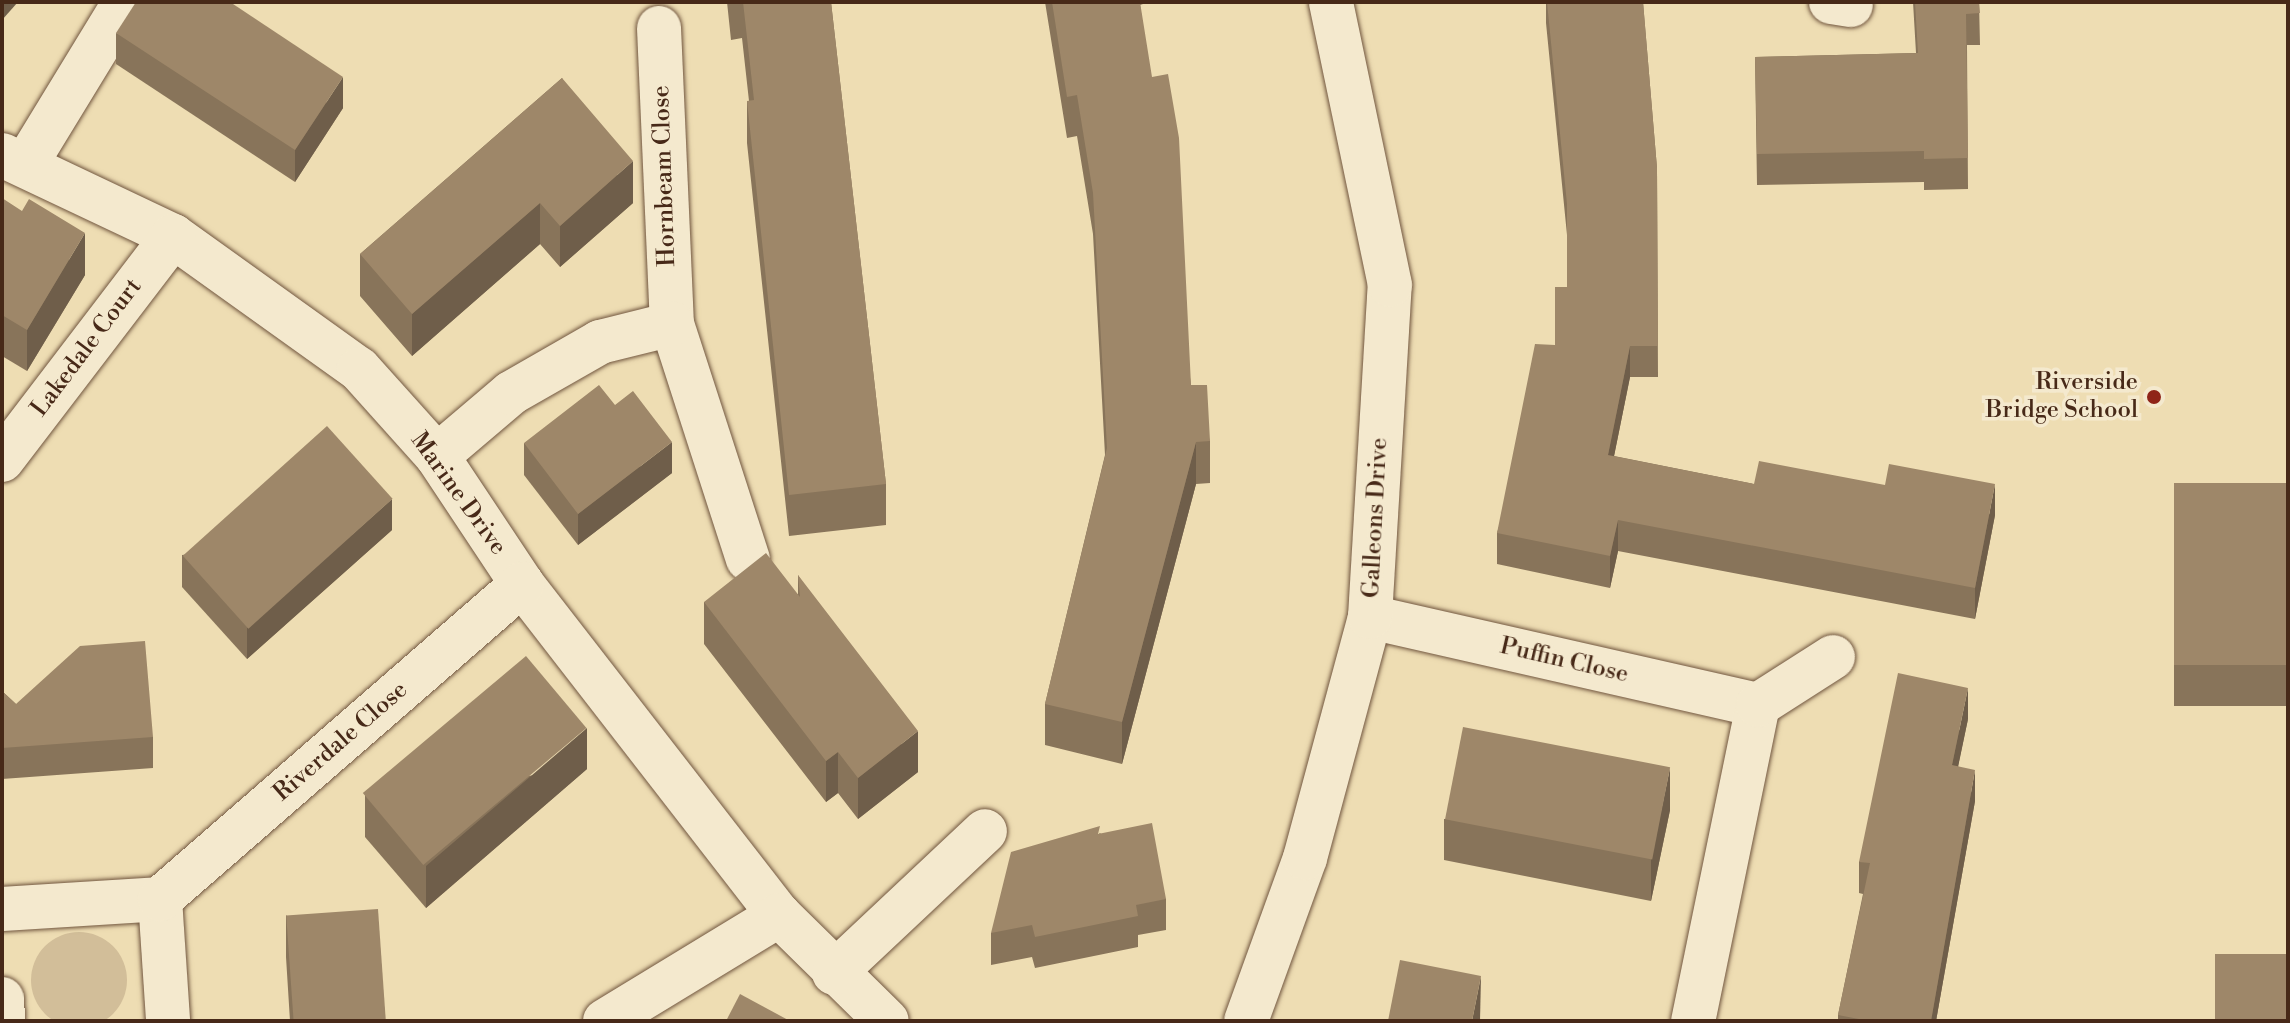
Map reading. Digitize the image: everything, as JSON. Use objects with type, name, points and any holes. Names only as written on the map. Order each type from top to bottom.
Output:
[{"type":"street","points":[[14,160],[125,2]]},
{"type":"street","name":"Galleons Drive","points":[[1246,1021],[1305,858],[1370,617],[1390,285],[1331,2]]},
{"type":"street","name":"Hornbeam Close","points":[[659,28],[672,324],[748,559]]},
{"type":"street","name":"Marine Drive","points":[[14,160],[173,236],[359,369],[437,456],[522,584],[779,915],[834,973],[887,1021]]},
{"type":"street","name":"Lakedale Court","points":[[2,460],[173,236]]},
{"type":"street","points":[[437,456],[511,393],[600,342],[672,324]]},
{"type":"street","name":"Riverdale Close","points":[[160,899],[522,584]]},
{"type":"street","name":"Puffin Close","points":[[1370,617],[1758,705]]},
{"type":"street","points":[[1693,1021],[1758,705],[1833,657]]},
{"type":"street","points":[[834,973],[985,831]]},
{"type":"street","points":[[2,909],[160,899],[168,1021]]},
{"type":"street","points":[[605,1021],[779,915]]},
{"type":"street","points":[[2,999],[3,1021]]},
{"type":"shaded area","points":[[79,932],[97,936],[113,946],[123,962],[127,980],[123,998],[113,1014],[97,1024],[79,1028],[61,1024],[45,1014],[35,998],[31,980],[35,962],[45,946],[61,936]]},
{"type":"building","points":[[136,2],[230,2],[343,77],[295,150],[116,33]]},
{"type":"building","points":[[743,2],[831,2],[886,484],[789,495],[747,101],[754,100]]},
{"type":"building","points":[[1052,2],[1140,2],[1152,77],[1168,74],[1179,138],[1191,385],[1207,385],[1210,441],[1196,442],[1122,722],[1045,704],[1107,448],[1093,193],[1077,95],[1067,97]]},
{"type":"building","points":[[1547,2],[1643,2],[1657,168],[1658,346],[1630,346],[1608,455],[1754,484],[1759,461],[1885,485],[1889,464],[1995,484],[1975,588],[1618,520],[1610,556],[1497,533],[1535,344],[1555,345],[1555,287],[1567,287],[1567,204]]},
{"type":"building","points":[[1915,2],[1979,2],[1980,13],[1966,14],[1968,158],[1924,159],[1924,151],[1757,154],[1755,57],[1918,53]]},
{"type":"building","points":[[562,78],[633,161],[560,226],[540,203],[412,314],[360,254]]},
{"type":"building","points":[[2,198],[22,211],[29,199],[85,233],[27,330],[2,315]]},
{"type":"building","points":[[599,385],[615,405],[633,391],[672,442],[578,514],[524,443]]},
{"type":"building","points":[[327,426],[393,499],[248,629],[183,556]]},
{"type":"building","points":[[2174,483],[2288,483],[2288,665],[2174,665]]},
{"type":"building","points":[[766,553],[800,597],[798,575],[918,731],[858,778],[838,752],[826,761],[704,602]]},
{"type":"building","points":[[145,641],[153,737],[2,748],[2,691],[16,704],[80,646]]},
{"type":"building","points":[[526,656],[586,728],[423,865],[363,793]]},
{"type":"building","points":[[1898,673],[1968,688],[1952,765],[1975,770],[1931,1021],[1869,1021],[1838,1015],[1870,863],[1859,862]]},
{"type":"building","points":[[1463,727],[1670,767],[1652,860],[1445,819]]},
{"type":"building","points":[[1152,823],[1166,899],[1136,905],[1138,916],[1035,937],[1032,925],[991,933],[1011,852],[1100,826],[1098,834]]},
{"type":"building","points":[[378,909],[386,1021],[294,1021],[286,915]]},
{"type":"building","points":[[2215,954],[2288,954],[2288,1021],[2215,1021]]},
{"type":"building","points":[[1400,960],[1481,976],[1472,1021],[1388,1021]]},
{"type":"building","points":[[740,994],[790,1021],[726,1021]]},
{"type":"place","name":"Riverside Bridge School","points":[[2154,397]]}]
